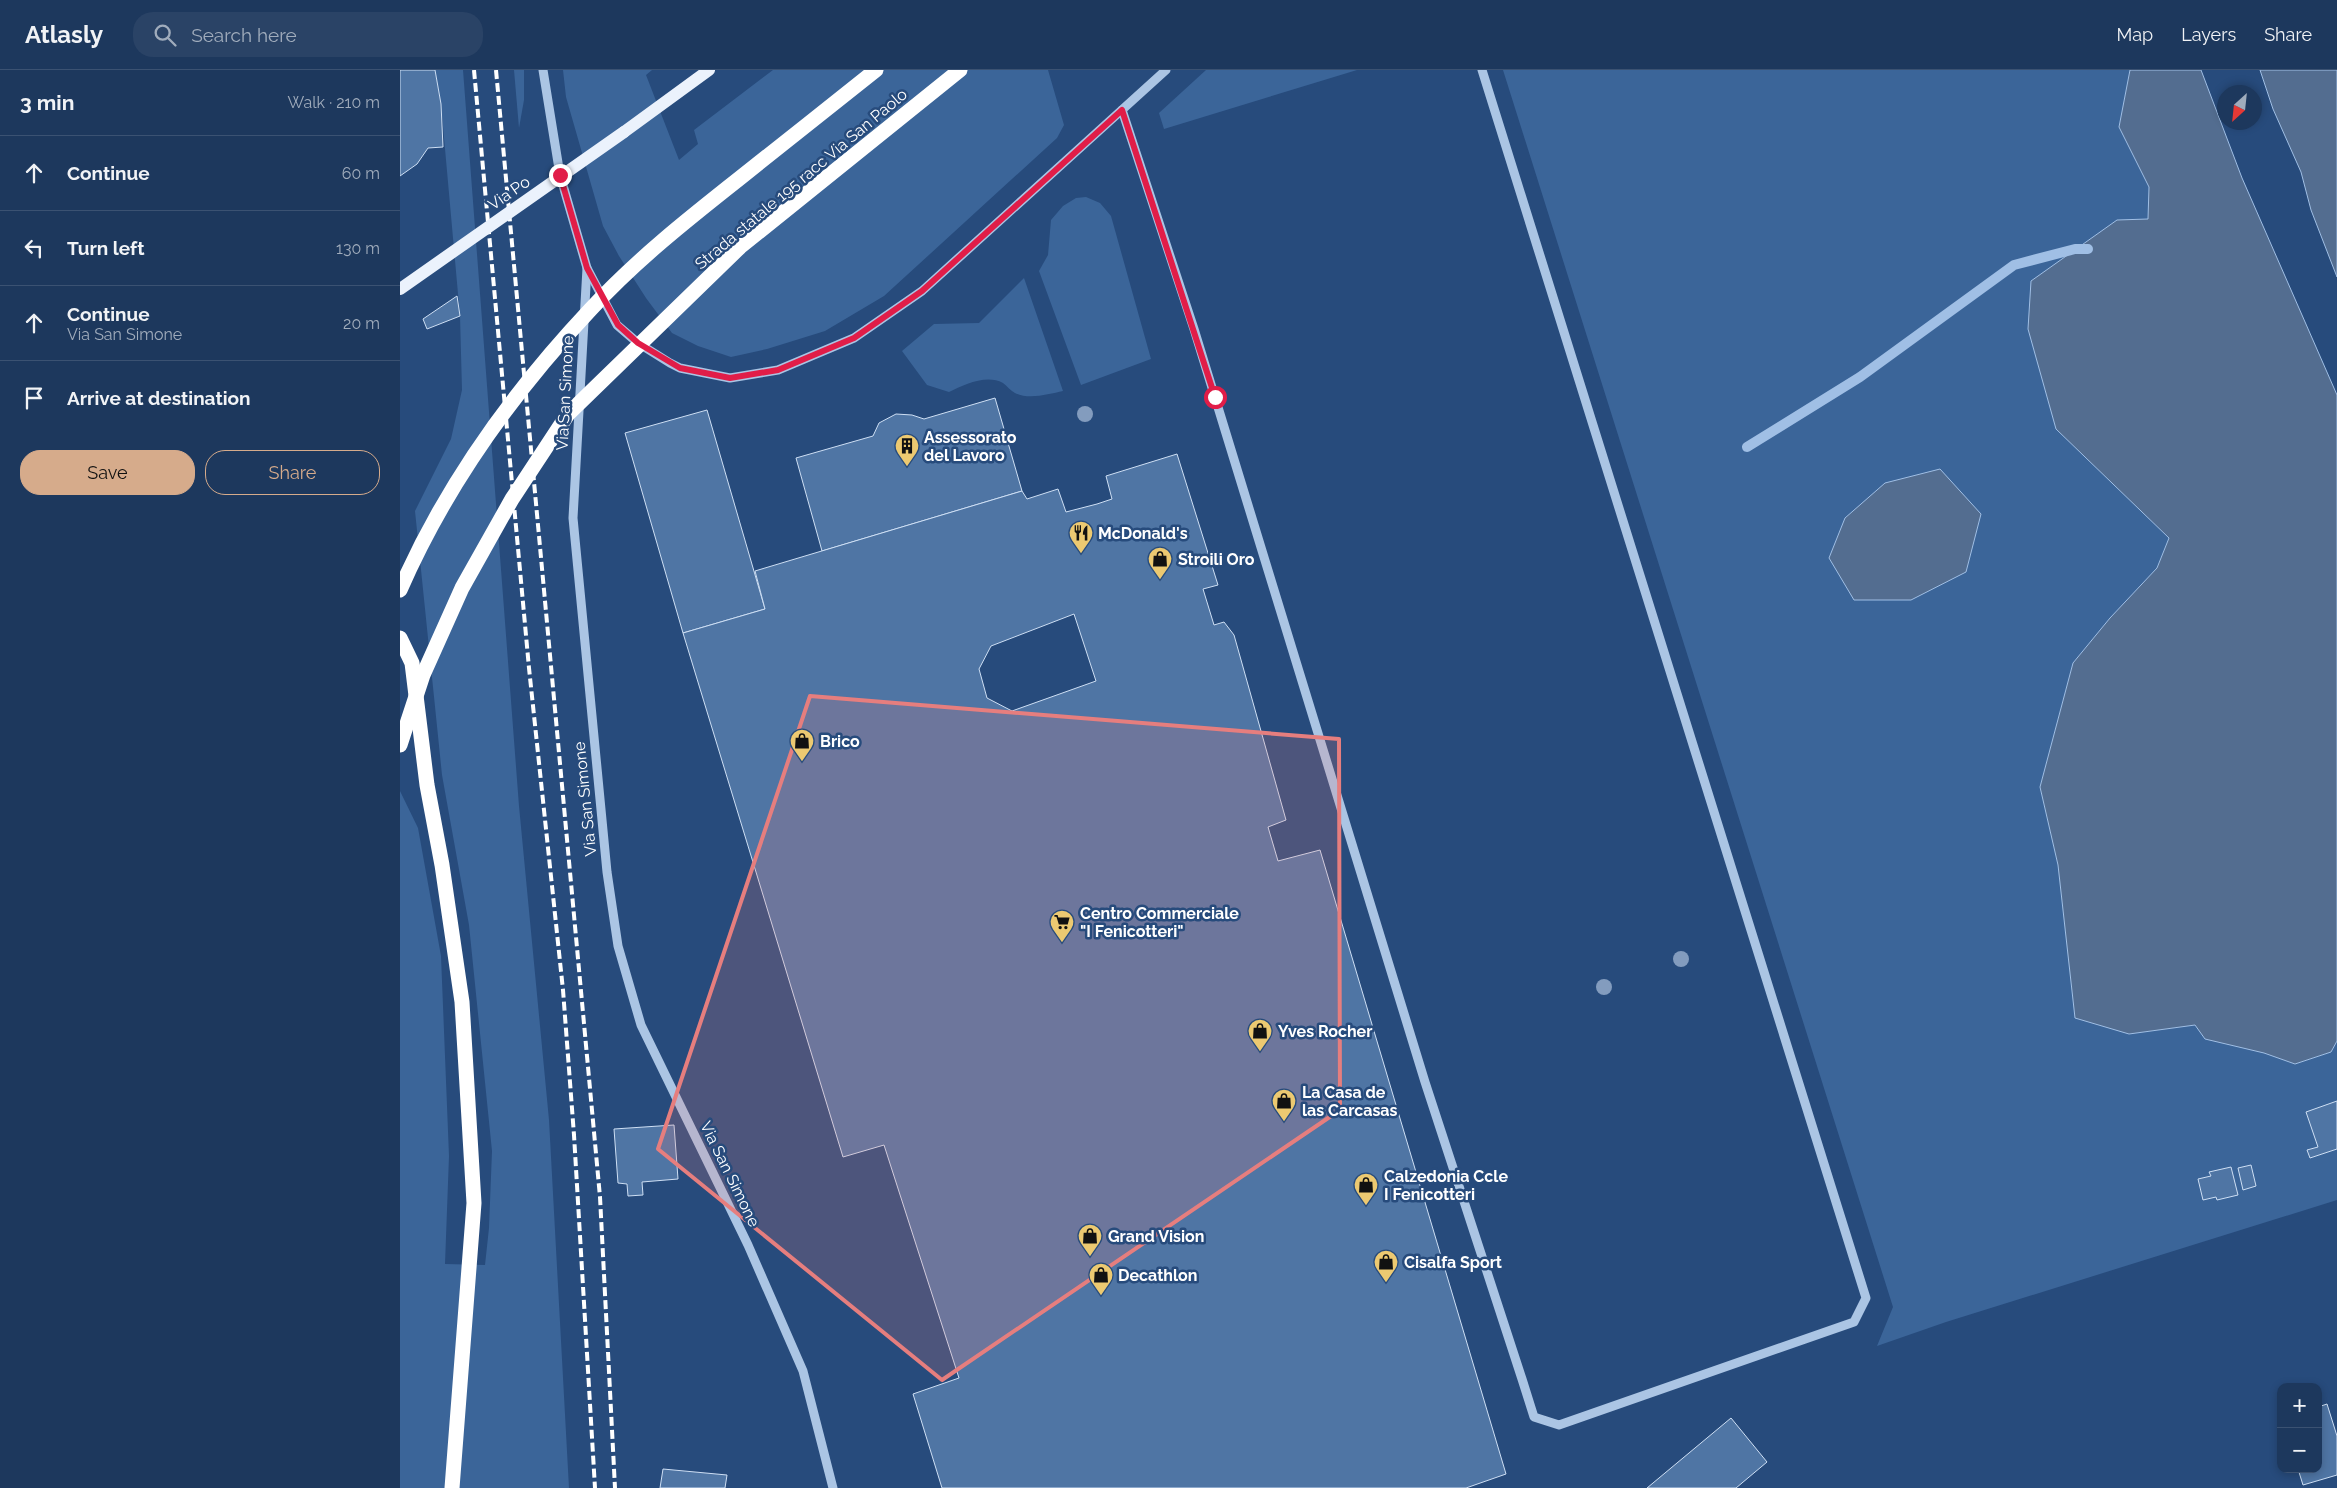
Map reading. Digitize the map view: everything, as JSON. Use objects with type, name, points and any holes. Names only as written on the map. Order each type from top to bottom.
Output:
[{"type":"highway","points":[[400,590],[440,510],[481,445],[544,362],[590,309],[689,218],[876,70]]},
{"type":"highway","name":"Strada statale 195 racc Via San Paolo","points":[[400,745],[423,676],[462,588],[512,499],[568,414],[740,248],[960,70]]},
{"type":"highway","points":[[400,638],[412,663],[427,784],[442,865],[462,1002],[474,1203],[452,1488]]},
{"type":"main road","name":"Via Po","points":[[400,288],[624,132],[709,70]]},
{"type":"street","name":"Via San Simone","points":[[543,70],[560,175],[587,268],[573,518],[607,872],[618,946],[641,1025],[748,1245],[803,1371],[833,1488]]},
{"type":"street","points":[[587,268],[618,325],[638,343],[670,363],[680,368],[730,378],[778,370],[854,338],[922,291],[1166,70]]},
{"type":"street","points":[[1122,110],[1194,328],[1425,1082],[1534,1417],[1559,1426],[1854,1322],[1866,1298],[1482,70]]},
{"type":"highlighted area","points":[[810,696],[1339,739],[1340,1110],[942,1380],[658,1149]]},
{"type":"shaded area","points":[[435,70],[463,70],[519,806],[549,1120],[569,1488],[400,1488],[400,791],[418,828],[441,956],[449,1156],[445,1264],[485,1265],[489,1228],[492,1151],[469,925],[442,775],[415,511],[451,439],[462,390],[460,316],[441,104]]},
{"type":"shaded area","points":[[514,70],[524,70],[524,100],[519,128]]},
{"type":"shaded area","points":[[563,70],[652,70],[646,75],[679,160],[698,144],[694,130],[773,70],[1048,70],[1064,125],[1057,138],[884,296],[825,331],[767,349],[731,357],[698,346],[672,333],[646,298],[619,256],[603,226],[566,97]]},
{"type":"shaded area","points":[[1206,70],[1357,70],[1164,129],[1159,113]]},
{"type":"shaded area","points":[[1503,70],[2130,70],[2119,127],[2149,187],[2148,220],[2056,429],[2169,538],[2157,568],[2110,618],[2073,663],[2040,787],[2058,865],[2129,1034],[2195,1025],[2295,1064],[2331,1052],[2337,1041],[2337,1200],[1946,1322],[1877,1346],[1893,1307]]},
{"type":"shaded area","points":[[2130,70],[2201,70],[2217,112],[2217,130],[2224,130],[2242,178],[2337,395],[2337,1041],[2331,1052],[2295,1064],[2264,1053],[2205,1039],[2195,1025],[2129,1034],[2075,1018],[2058,865],[2040,787],[2073,663],[2110,618],[2157,568],[2169,538],[2056,429],[2028,329],[2031,281],[2117,220],[2148,219],[2149,187],[2119,127]]},
{"type":"shaded area","points":[[2260,70],[2337,70],[2337,277],[2311,210],[2301,172],[2273,109]]},
{"type":"shaded area","points":[[1086,197],[1100,203],[1111,216],[1151,359],[1081,385],[1039,271],[1048,255],[1051,220],[1063,206],[1076,198]]},
{"type":"shaded area","points":[[1024,278],[1063,391],[1039,396],[1026,396],[1015,393],[1003,383],[990,380],[982,380],[961,386],[949,392],[927,385],[902,351],[934,324],[979,323]]},
{"type":"shaded area","points":[[1940,469],[1981,514],[1966,572],[1911,600],[1854,600],[1829,558],[1845,518],[1885,483]]},
{"type":"building","points":[[400,70],[435,70],[441,104],[443,147],[428,148],[417,164],[400,176]]},
{"type":"building","points":[[457,296],[460,316],[427,329],[423,319]]},
{"type":"building","name":"Assessorato del Lavoro","points":[[995,398],[1022,491],[822,551],[796,458],[873,436],[879,423],[896,414],[912,415],[924,419]]},
{"type":"building","points":[[707,410],[765,609],[683,633],[625,433]]},
{"type":"building","name":"Centro Commerciale \"I Fenicotteri\"","points":[[1177,454],[1218,585],[1203,589],[1214,625],[1224,622],[1234,635],[1286,820],[1268,827],[1278,861],[1320,850],[1506,1474],[1466,1488],[942,1488],[913,1394],[959,1378],[884,1145],[843,1157],[683,633],[765,609],[755,571],[1022,491],[1027,499],[1058,489],[1066,512],[1097,504],[1112,499],[1106,476]],"holes":[[[1074,614],[1096,681],[1012,711],[987,698],[979,669],[991,646]]]},
{"type":"building","points":[[2337,1101],[2337,1149],[2310,1158],[2307,1150],[2318,1147],[2306,1112]]},
{"type":"building","points":[[674,1125],[678,1179],[642,1182],[643,1195],[628,1196],[627,1184],[618,1183],[614,1129]]},
{"type":"building","points":[[2251,1165],[2256,1186],[2243,1190],[2238,1168]]},
{"type":"building","points":[[2231,1167],[2238,1195],[2217,1200],[2216,1197],[2203,1200],[2198,1179],[2211,1176],[2209,1172]]},
{"type":"building","points":[[2327,1404],[2337,1436],[2337,1475],[2303,1485],[2299,1473],[2322,1473],[2322,1406]]},
{"type":"building","points":[[1731,1418],[1767,1462],[1736,1488],[1647,1488]]},
{"type":"building","points":[[663,1469],[727,1475],[725,1488],[660,1488]]},
{"type":"waterway","points":[[1747,447],[1860,377],[2014,265],[2075,249],[2088,249]]},
{"type":"railway","points":[[474,70],[529,668],[563,990],[574,1135],[595,1488]]},
{"type":"railway","points":[[496,70],[600,1197],[615,1488]]},
{"type":"place","name":"Assessorato del Lavoro","points":[[907,467]]},
{"type":"place","name":"McDonald's","points":[[1081,554]]},
{"type":"place","name":"Stroili Oro","points":[[1160,580]]},
{"type":"place","name":"Brico","points":[[802,762]]},
{"type":"place","name":"Centro Commerciale \"I Fenicotteri\"","points":[[1062,943]]},
{"type":"place","name":"Yves Rocher","points":[[1260,1052]]},
{"type":"place","name":"La Casa de las Carcasas","points":[[1284,1122]]},
{"type":"place","name":"Calzedonia Ccle I Fenicotteri","points":[[1366,1206]]},
{"type":"place","name":"Grand Vision","points":[[1090,1257]]},
{"type":"place","name":"Cisalfa Sport","points":[[1386,1283]]},
{"type":"place","name":"Decathlon","points":[[1101,1296]]},
{"type":"route","points":[[560,175],[587,268],[618,325],[638,343],[680,368],[730,378],[778,370],[854,338],[922,291],[1122,110],[1215,397]]}]
